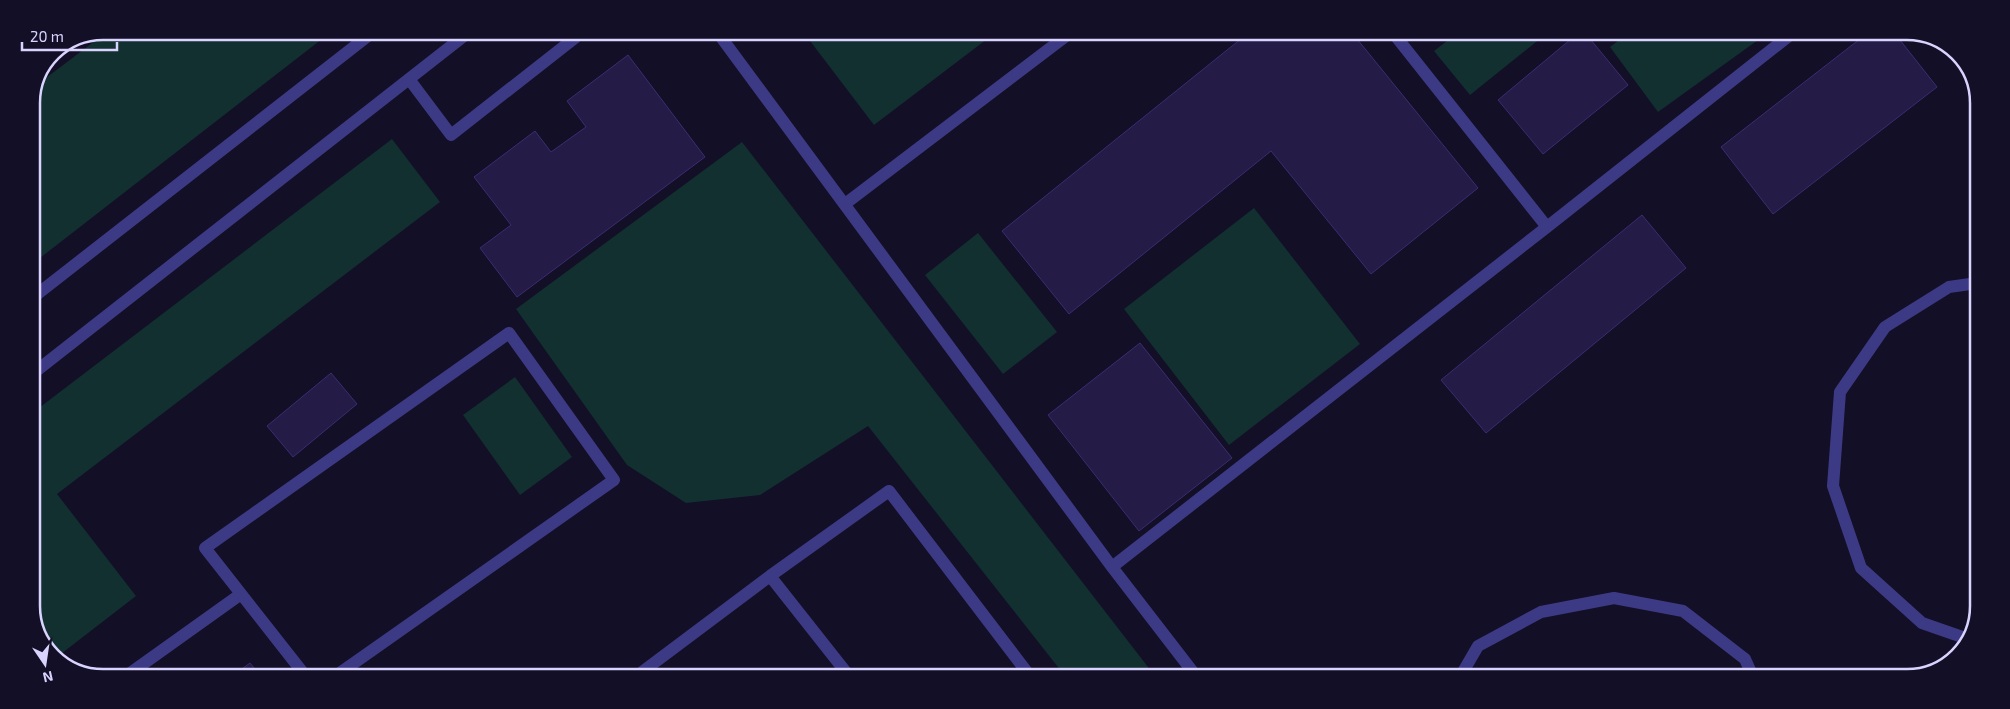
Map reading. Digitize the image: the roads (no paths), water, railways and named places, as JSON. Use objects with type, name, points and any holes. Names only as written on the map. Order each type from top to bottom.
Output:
[{"type":"lane","points":[[40,292],[363,40]]},
{"type":"lane","points":[[40,368],[459,40]]},
{"type":"lane","points":[[409,79],[451,135],[572,40]]},
{"type":"lane","points":[[724,40],[1112,567],[1191,669]]},
{"type":"lane","points":[[845,204],[1061,40]]},
{"type":"lane","points":[[1404,40],[1547,227]]},
{"type":"lane","points":[[1112,567],[1784,40]]},
{"type":"lane","points":[[1962,637],[1922,623],[1860,568],[1833,486],[1840,392],[1885,327],[1950,287],[1970,284]]},
{"type":"lane","points":[[300,669],[204,548],[509,333],[614,480],[344,669]]},
{"type":"lane","points":[[646,669],[888,491],[1025,669]]},
{"type":"lane","points":[[770,576],[843,669]]},
{"type":"lane","points":[[136,669],[241,594]]},
{"type":"lane","points":[[1465,669],[1478,646],[1541,612],[1614,598],[1683,611],[1745,659],[1749,669]]}]
